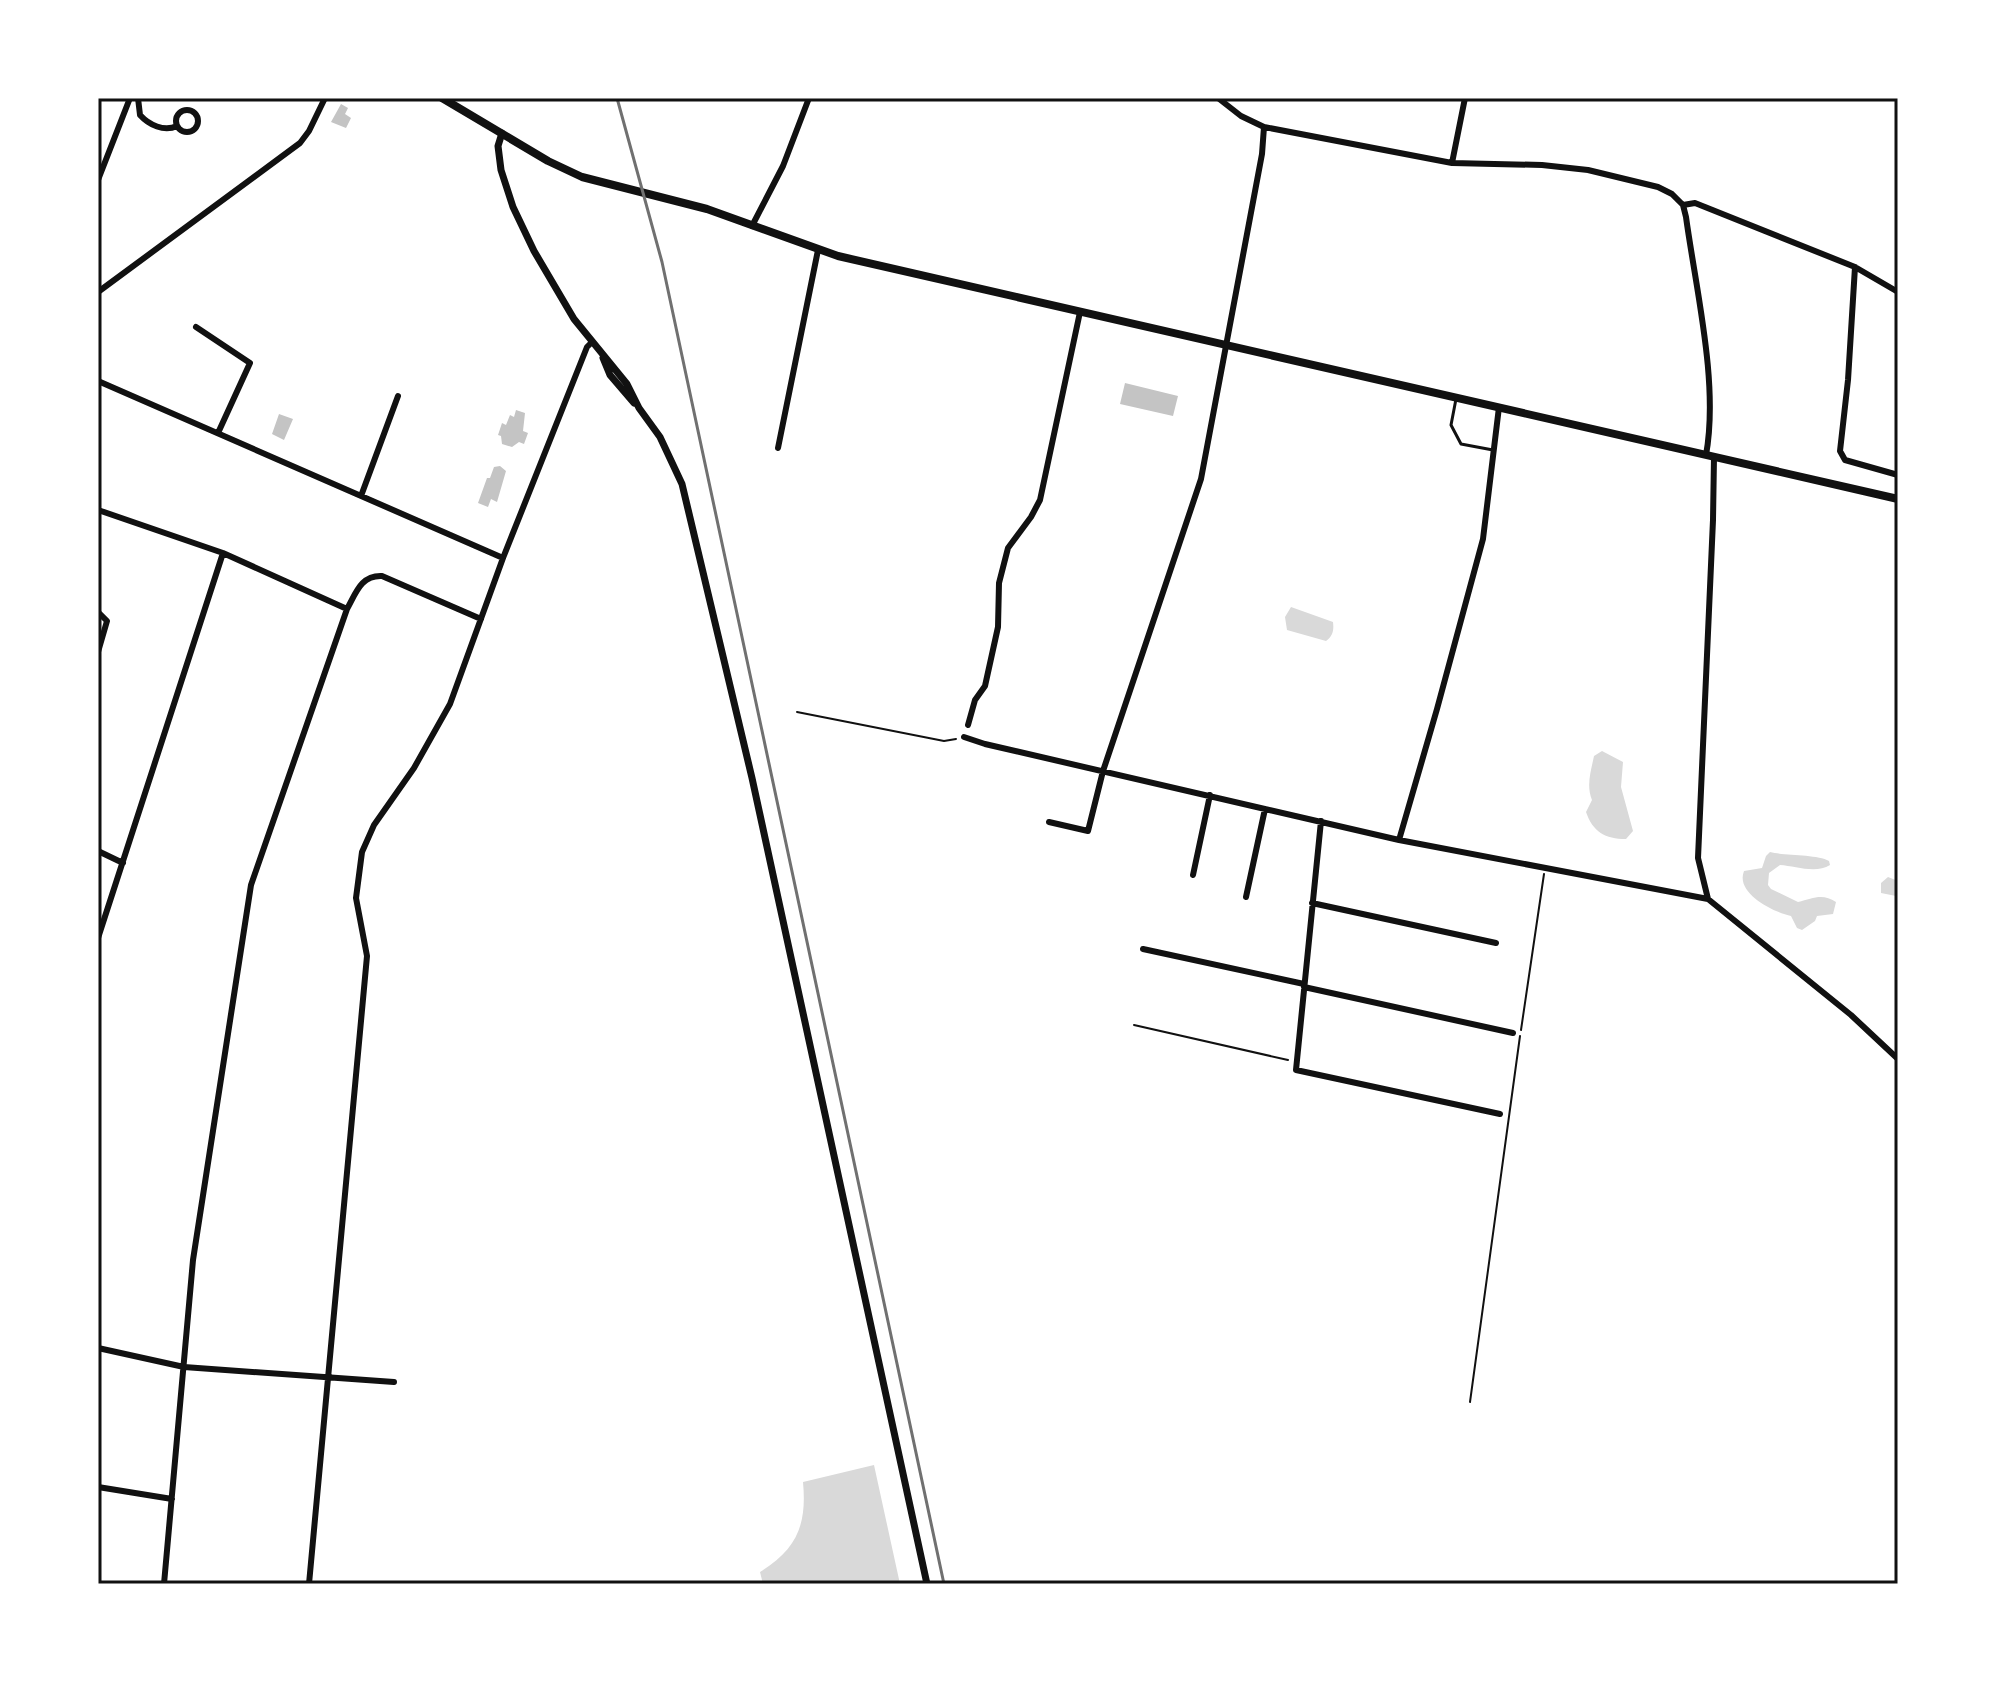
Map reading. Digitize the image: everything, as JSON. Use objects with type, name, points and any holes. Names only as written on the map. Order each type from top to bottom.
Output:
[{"type":"main road","points":[[442,98],[568,171],[596,182],[707,209],[818,250],[1898,499]]},
{"type":"street","points":[[98,180],[130,98]]},
{"type":"street","points":[[138,98],[138,110],[143,119],[163,129],[177,126]]},
{"type":"street","points":[[98,292],[300,143],[325,98]]},
{"type":"street","points":[[752,226],[783,166],[809,98]]},
{"type":"street","points":[[1218,98],[1241,116],[1264,127],[1452,163],[1542,165],[1588,170],[1658,187],[1672,194],[1683,205],[1707,369],[1710,429],[1698,858],[1708,899]]},
{"type":"street","points":[[1452,163],[1465,98]]},
{"type":"street","points":[[1049,822],[1088,831],[1103,771],[1201,479],[1262,152],[1264,127]]},
{"type":"street","points":[[502,133],[498,141],[498,154],[513,207],[549,278],[602,356],[617,370],[672,459],[692,518],[752,778],[927,1584]]},
{"type":"street","points":[[1683,205],[1695,203],[1855,267],[1898,292]]},
{"type":"street","points":[[778,448],[818,250]]},
{"type":"street","points":[[1855,267],[1840,451],[1845,460],[1898,475]]},
{"type":"street","points":[[968,725],[975,700],[985,686],[998,627],[999,583],[1008,548],[1040,500],[1080,312]]},
{"type":"street","points":[[196,327],[250,363],[218,433]]},
{"type":"street","points":[[309,1584],[367,956],[356,898],[362,852],[374,825],[440,724],[503,558],[587,347],[592,342]]},
{"type":"street","points":[[98,381],[503,558]]},
{"type":"street","points":[[361,496],[398,396]]},
{"type":"street","points":[[1399,840],[1481,547],[1499,407]]},
{"type":"street","points":[[98,510],[223,553],[347,609]]},
{"type":"street","points":[[98,938],[223,553]]},
{"type":"street","points":[[164,1584],[193,1260],[251,885],[347,609],[366,579],[382,576],[481,619]]},
{"type":"street","points":[[98,612],[107,621],[98,652]]},
{"type":"street","points":[[964,737],[1399,840],[1708,899],[1851,1015],[1898,1059]]},
{"type":"street","points":[[1193,875],[1210,795]]},
{"type":"street","points":[[1246,897],[1265,809]]},
{"type":"street","points":[[1321,821],[1296,1070],[1500,1114]]},
{"type":"street","points":[[98,851],[123,863]]},
{"type":"street","points":[[1312,903],[1496,943]]},
{"type":"street","points":[[1143,949],[1513,1033]]},
{"type":"street","points":[[98,1348],[184,1367],[394,1382]]},
{"type":"street","points":[[98,1487],[172,1499]]},
{"type":"lane","points":[[1456,398],[1451,425],[1461,444],[1493,450]]},
{"type":"path","points":[[797,712],[944,741],[964,737]]},
{"type":"path","points":[[1470,1402],[1544,868]]},
{"type":"path","points":[[1134,1025],[1296,1062]]},
{"type":"shaded area","points":[[1291,607],[1333,622],[1330,637],[1326,641],[1287,630],[1285,617]]},
{"type":"shaded area","points":[[1602,751],[1623,762],[1621,787],[1633,831],[1626,839],[1601,833],[1592,825],[1586,812],[1592,800],[1589,783],[1594,756]]},
{"type":"shaded area","points":[[1770,852],[1829,861],[1830,865],[1818,869],[1780,865],[1769,873],[1768,885],[1798,902],[1818,897],[1831,899],[1836,902],[1833,914],[1817,916],[1802,930],[1797,928],[1791,916],[1766,906],[1750,894],[1745,887],[1744,871],[1762,868]]},
{"type":"shaded area","points":[[1888,877],[1898,881],[1896,896],[1881,893],[1881,883]]},
{"type":"shaded area","points":[[874,1465],[900,1584],[763,1584],[760,1572],[783,1554],[797,1534],[803,1511],[803,1482]]},
{"type":"building","points":[[341,104],[348,108],[345,114],[351,118],[346,128],[331,122]]},
{"type":"building","points":[[1125,383],[1178,396],[1173,416],[1120,404]]},
{"type":"building","points":[[516,410],[525,413],[523,431],[528,433],[524,444],[519,442],[512,447],[502,444],[498,435],[502,423],[506,425]]},
{"type":"building","points":[[279,414],[293,419],[284,440],[272,434]]},
{"type":"building","points":[[500,466],[506,471],[497,502],[491,499],[488,507],[478,503],[487,478],[490,478],[494,467]]},
{"type":"railway","points":[[617,98],[662,262],[944,1584]]}]
